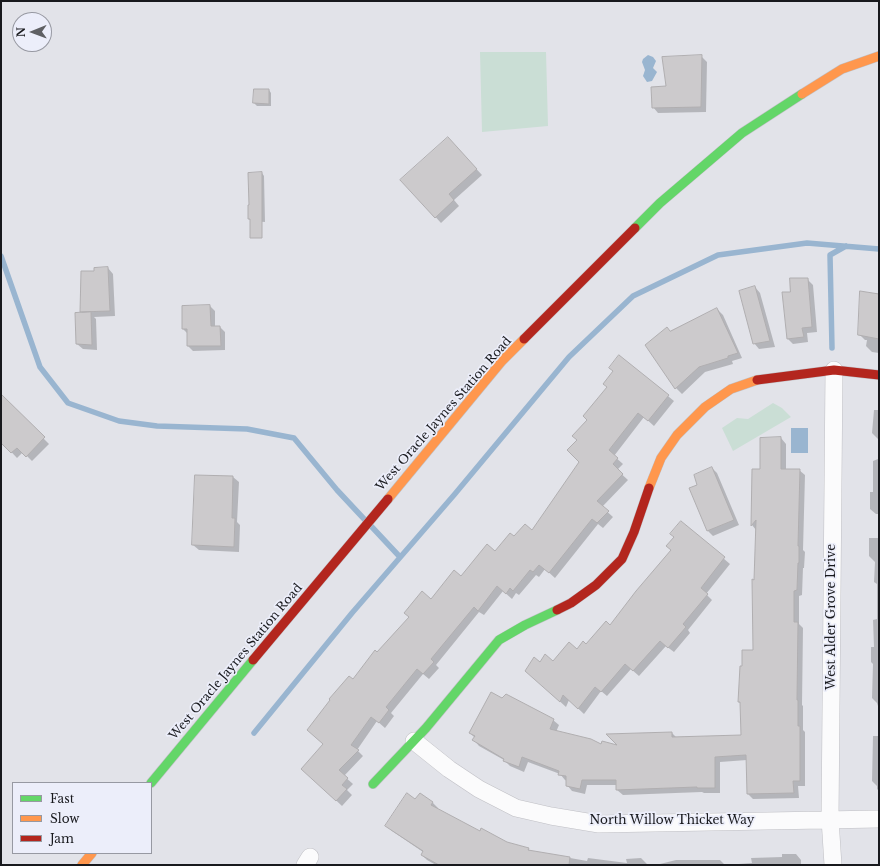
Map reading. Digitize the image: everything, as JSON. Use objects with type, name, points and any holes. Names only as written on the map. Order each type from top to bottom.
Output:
[{"type":"street","name":"West Oracle Jaynes Station Road","points":[[152,782],[507,355],[660,203],[742,133],[842,69],[879,56]]},
{"type":"street","points":[[373,784],[414,741],[499,640],[525,625],[571,603],[596,585],[622,559],[634,532],[647,492],[661,458],[677,434],[705,407],[731,389],[761,379],[834,370],[879,375]]},
{"type":"street","name":"West Alder Grove Drive","points":[[832,865],[830,819],[834,370]]},
{"type":"street","name":"North Willow Thicket Way","points":[[414,741],[478,790],[516,808],[551,816],[599,824],[879,819]]},
{"type":"street","points":[[82,865],[91,854]]},
{"type":"green space","points":[[480,52],[546,52],[548,126],[482,132]]},
{"type":"green space","points":[[773,403],[782,408],[791,417],[733,451],[722,428],[737,418],[748,419]]},
{"type":"water","points":[[648,55],[653,57],[656,61],[653,68],[657,72],[652,81],[647,82],[643,76],[645,70],[642,62]]},
{"type":"water","points":[[791,428],[808,428],[808,453],[791,453]]},
{"type":"building","points":[[702,55],[701,107],[652,108],[651,87],[666,86],[662,57]]},
{"type":"building","points":[[254,89],[269,89],[269,104],[253,103]]},
{"type":"building","points":[[448,137],[477,169],[449,194],[454,200],[435,218],[400,180]]},
{"type":"building","points":[[262,172],[262,238],[250,238],[250,219],[248,219],[248,173]]},
{"type":"building","points":[[108,267],[110,311],[80,312],[81,271],[94,271],[94,268]]},
{"type":"building","points":[[790,278],[808,278],[812,327],[802,328],[804,337],[787,339],[782,292],[790,292]]},
{"type":"building","points":[[755,286],[770,341],[753,344],[739,291]]},
{"type":"building","points":[[860,291],[879,294],[879,339],[858,335]]},
{"type":"building","points":[[210,305],[211,326],[220,326],[221,346],[187,346],[187,329],[182,329],[182,306]]},
{"type":"building","points":[[717,308],[738,353],[728,356],[728,358],[699,367],[675,389],[645,345],[667,327],[670,331]]},
{"type":"building","points":[[91,312],[92,345],[76,344],[75,313]]},
{"type":"building","points":[[619,355],[669,395],[648,421],[638,413],[609,450],[618,458],[613,464],[623,474],[597,501],[609,511],[597,523],[592,519],[549,573],[539,565],[533,572],[530,570],[513,591],[510,588],[506,594],[497,586],[478,611],[474,607],[431,659],[434,662],[423,674],[417,669],[386,707],[389,710],[379,723],[371,717],[351,745],[359,750],[339,770],[348,778],[342,785],[347,789],[336,801],[301,769],[323,744],[307,730],[330,700],[329,699],[349,676],[353,679],[375,650],[377,652],[409,617],[404,613],[422,591],[431,599],[454,570],[461,576],[487,544],[495,551],[510,533],[514,536],[525,524],[532,530],[579,462],[567,450],[577,440],[572,436],[587,420],[583,416],[607,387],[603,384],[613,371],[609,368]]},
{"type":"building","points":[[1,394],[45,437],[26,457],[17,448],[11,453],[1,443]]},
{"type":"building","points":[[781,437],[781,469],[800,469],[799,563],[797,590],[794,591],[794,622],[798,622],[797,700],[798,726],[800,726],[800,781],[793,781],[794,793],[747,794],[746,755],[715,757],[715,788],[697,787],[616,790],[616,780],[582,780],[580,789],[566,786],[566,776],[558,775],[559,771],[522,757],[519,767],[503,761],[504,759],[472,740],[475,736],[469,733],[491,692],[502,698],[506,694],[554,719],[550,729],[591,739],[601,744],[602,741],[617,745],[606,734],[672,732],[672,737],[741,735],[740,702],[738,702],[740,666],[742,666],[742,650],[753,650],[752,579],[754,580],[756,520],[751,526],[752,469],[760,469],[760,438]]},
{"type":"building","points":[[712,467],[734,520],[707,531],[689,488],[697,485],[694,475]]},
{"type":"building","points":[[195,475],[233,476],[232,518],[235,518],[234,547],[192,545]]},
{"type":"building","points":[[681,521],[725,557],[701,588],[708,594],[683,624],[686,627],[668,648],[660,641],[633,671],[625,664],[601,692],[595,687],[578,709],[563,695],[560,702],[525,671],[534,657],[540,662],[545,654],[553,661],[569,642],[577,649],[583,641],[586,644],[606,621],[610,625],[636,591],[671,550],[666,546],[674,537],[670,534]]},
{"type":"building","points":[[407,793],[415,799],[420,793],[433,802],[431,805],[480,831],[481,828],[507,842],[529,848],[528,850],[570,857],[569,865],[439,865],[421,855],[423,851],[385,826]]},
{"type":"waterway","points":[[254,733],[352,613],[454,495],[569,357],[633,296],[718,255],[807,243],[879,249]]},
{"type":"waterway","points":[[832,348],[830,255],[846,246]]},
{"type":"waterway","points":[[1,256],[40,367],[68,403],[119,421],[157,426],[247,429],[294,438],[337,490],[365,520]]},
{"type":"waterway","points":[[371,526],[400,557]]},
{"type":"traffic: fast","points":[[635,228],[660,203],[742,133],[802,94]]},
{"type":"traffic: fast","points":[[373,784],[426,728],[499,640],[525,625],[557,610]]},
{"type":"traffic: fast","points":[[152,782],[253,660]]},
{"type":"traffic: slow","points":[[802,94],[842,69],[879,56]]},
{"type":"traffic: slow","points":[[388,499],[502,361],[524,339]]},
{"type":"traffic: slow","points":[[649,488],[661,458],[677,435],[705,407],[731,389],[757,380]]},
{"type":"traffic: slow","points":[[82,865],[91,854]]},
{"type":"traffic: jam","points":[[524,339],[635,228]]},
{"type":"traffic: jam","points":[[757,380],[834,370],[879,375]]},
{"type":"traffic: jam","points":[[557,610],[571,603],[596,585],[622,559],[634,532],[649,488]]},
{"type":"traffic: jam","points":[[253,660],[388,499]]}]
